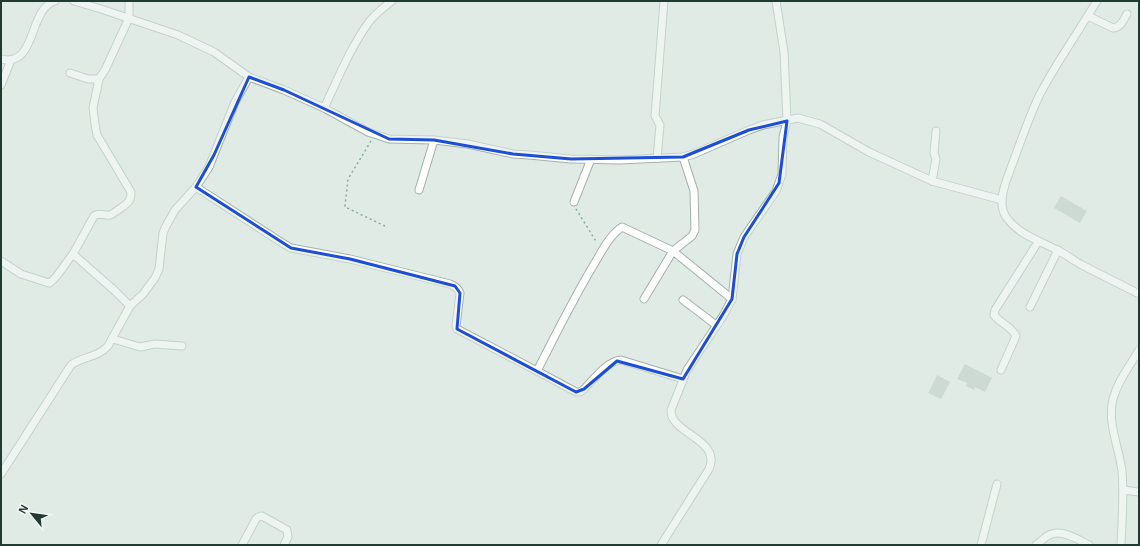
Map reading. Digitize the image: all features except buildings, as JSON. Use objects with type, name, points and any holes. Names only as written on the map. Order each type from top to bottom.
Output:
[{"type":"street","points":[[1,59],[11,60],[18,58],[31,40],[37,22],[44,8],[50,2],[55,1]]},
{"type":"street","points":[[74,1],[165,29],[205,47],[249,77],[284,90],[324,108],[375,135],[389,139],[434,140],[468,144],[513,154],[591,159],[620,160],[683,157],[705,150],[763,125],[798,118],[807,119],[820,124],[869,152],[932,182],[1002,200]]},
{"type":"street","points":[[1,261],[22,274],[48,283],[54,281],[65,263],[73,254],[94,216],[99,213],[109,215],[112,214],[129,201],[131,192],[96,130],[93,108],[99,79],[105,70],[129,18],[129,1]]},
{"type":"street","points":[[324,108],[369,21],[392,1]]},
{"type":"street","points":[[657,158],[660,125],[654,116],[664,1]]},
{"type":"street","points":[[661,545],[709,470],[712,460],[708,450],[703,444],[675,421],[671,414],[673,403],[693,360],[732,299],[737,254],[740,245],[776,191],[779,183],[783,164],[783,137],[787,121],[784,52],[776,1]]},
{"type":"street","points":[[1097,1],[1054,69],[1026,124],[1004,188],[1002,200],[1006,217],[1018,229],[1038,242],[1058,250],[1081,264],[1139,294]]},
{"type":"street","points":[[1088,16],[1113,28],[1117,28],[1120,26],[1127,14]]},
{"type":"street","points":[[1,85],[11,60]]},
{"type":"street","points":[[70,73],[88,79],[99,79]]},
{"type":"street","points":[[1,474],[72,365],[76,361],[103,352],[113,339],[130,306],[143,294],[155,278],[159,269],[163,233],[166,226],[184,199],[196,186],[209,167],[235,102],[249,77]]},
{"type":"street","points":[[932,182],[936,159],[934,153],[936,131]]},
{"type":"street","points":[[419,190],[434,140]]},
{"type":"street","points":[[644,299],[672,252],[692,236],[695,230],[694,191],[683,157]]},
{"type":"street","points":[[574,202],[591,159]]},
{"type":"street","points":[[196,186],[291,248],[350,259],[455,286],[460,293],[456,326],[457,329],[576,392],[580,392],[584,389],[610,364],[617,360],[683,379]]},
{"type":"street","points":[[537,372],[567,311],[616,230],[622,227],[672,252],[732,299]]},
{"type":"street","points":[[1001,370],[1016,336],[1010,327],[994,315],[995,310],[1038,242]]},
{"type":"street","points":[[1030,306],[1058,250]]},
{"type":"street","points":[[73,254],[130,306]]},
{"type":"street","points":[[683,300],[716,325]]},
{"type":"street","points":[[113,339],[140,347],[155,344],[182,346]]},
{"type":"street","points":[[1121,545],[1121,470],[1111,419],[1111,410],[1116,390],[1122,376],[1138,354]]},
{"type":"street","points":[[981,545],[998,484]]},
{"type":"street","points":[[1122,490],[1139,492]]},
{"type":"street","points":[[242,545],[256,519],[262,516],[287,530],[288,537],[284,545]]},
{"type":"street","points":[[1036,545],[1052,534],[1059,533],[1089,545]]},
{"type":"path","points":[[375,135],[348,179],[344,206],[345,208],[385,226]]},
{"type":"path","points":[[574,202],[575,208],[602,252]]},
{"type":"highlighted area","points":[[249,77],[284,90],[389,139],[434,140],[513,154],[571,159],[683,157],[749,130],[787,121],[779,183],[744,237],[737,254],[732,299],[683,379],[617,361],[584,389],[576,392],[457,329],[460,293],[455,286],[350,259],[291,248],[196,187],[214,155]]}]
